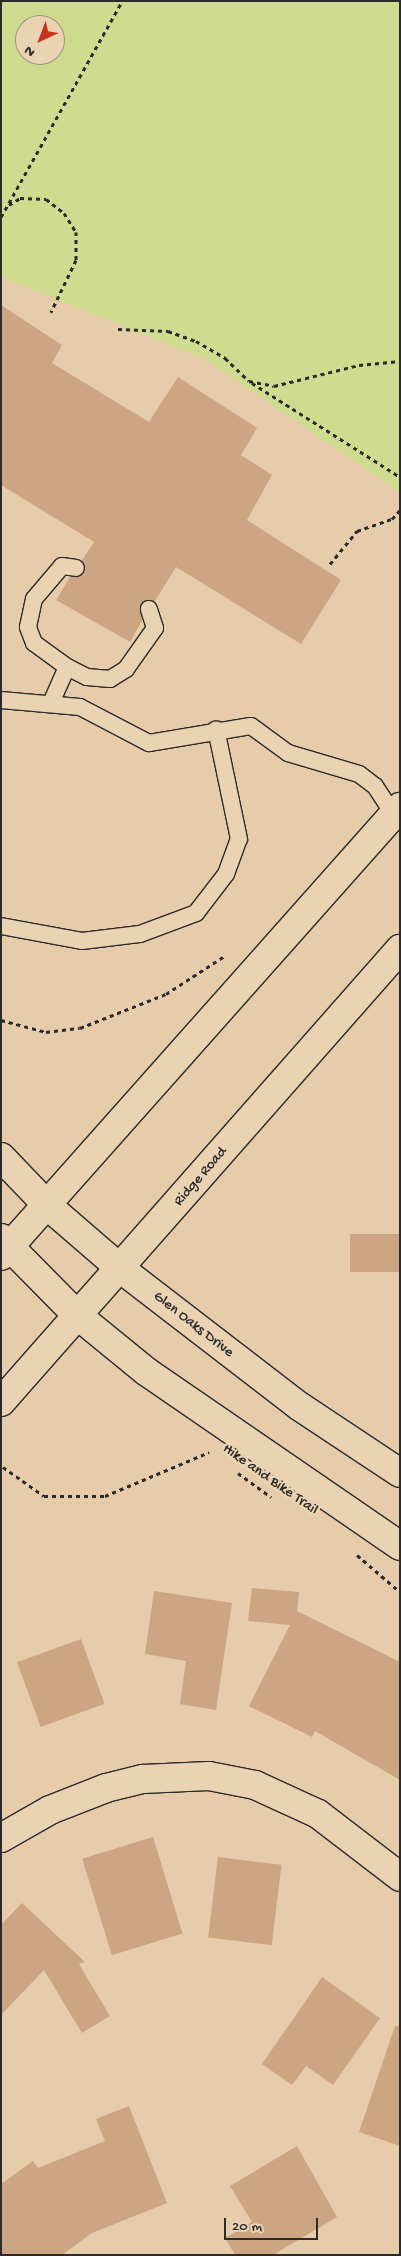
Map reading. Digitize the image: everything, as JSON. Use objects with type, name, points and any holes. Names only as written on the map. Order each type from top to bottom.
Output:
[{"type":"street","points":[[398,814],[48,1206],[4,1247],[77,1315],[215,1421],[400,1546]]},
{"type":"street","name":"Ridge Road","points":[[1,1402],[77,1315],[121,1269],[400,949]]},
{"type":"street","name":"Glen Oaks Drive","points":[[1,1157],[48,1206],[121,1269],[292,1401],[400,1473]]},
{"type":"street","points":[[1,1838],[50,1810],[106,1788],[143,1778],[209,1776],[255,1785],[318,1814],[400,1877]]},
{"type":"lane","points":[[76,568],[62,566],[34,599],[28,627],[34,643],[67,667],[86,677],[110,679],[126,669],[155,628],[149,610]]},
{"type":"lane","points":[[51,703],[67,667]]},
{"type":"lane","points":[[1,700],[80,707],[149,742],[216,729],[251,726],[288,753],[359,774],[375,786],[398,814]]},
{"type":"lane","points":[[1,926],[82,940],[140,934],[196,913],[226,874],[239,839],[216,729]]},
{"type":"path","points":[[1,216],[122,1]]},
{"type":"path","points":[[7,206],[20,198],[46,199],[64,213],[76,232],[76,260],[51,312]]},
{"type":"path","points":[[118,329],[168,331],[196,341],[225,358],[249,381],[400,477]]},
{"type":"path","points":[[249,381],[274,386],[358,364],[400,361]]},
{"type":"path","points":[[330,564],[357,531],[392,519],[400,510]]},
{"type":"path","points":[[1,1020],[46,1032],[80,1028],[166,994],[233,950]]},
{"type":"path","name":"Hike and Bike Trail","points":[[3,1467],[44,1496],[105,1496],[210,1452],[218,1458]]},
{"type":"path","name":"Hike and Bike Trail","points":[[232,1469],[279,1502]]},
{"type":"path","points":[[351,1550],[400,1592]]},
{"type":"green space","points":[[1,1],[400,1],[400,492],[204,359],[1,277]]},
{"type":"building","points":[[1,305],[62,345],[52,363],[149,422],[178,377],[257,428],[241,455],[272,475],[247,520],[341,580],[301,644],[176,567],[155,601],[141,603],[142,621],[130,642],[56,600],[70,577],[84,574],[82,560],[94,542],[1,485]]},
{"type":"building","points":[[350,1234],[400,1234],[400,1272],[350,1272]]},
{"type":"building","points":[[252,1588],[299,1592],[297,1611],[400,1662],[400,1780],[315,1731],[312,1737],[249,1706],[290,1625],[248,1621]]},
{"type":"building","points":[[154,1591],[232,1603],[216,1710],[180,1704],[186,1661],[145,1654]]},
{"type":"building","points":[[81,1639],[105,1704],[41,1727],[17,1662]]},
{"type":"building","points":[[153,1837],[183,1934],[112,1955],[82,1859]]},
{"type":"building","points":[[218,1857],[282,1865],[272,1945],[208,1937]]},
{"type":"building","points":[[22,1903],[85,1962],[79,1964],[110,2016],[82,2033],[44,1970],[1,2015],[1,1925]]},
{"type":"building","points":[[322,1977],[380,2018],[333,2085],[306,2066],[292,2085],[262,2064]]},
{"type":"building","points":[[395,2026],[400,2026],[400,2146],[359,2132]]},
{"type":"building","points":[[129,2106],[167,2203],[92,2233],[62,2255],[1,2255],[1,2184],[33,2161],[38,2168],[105,2141],[96,2119]]},
{"type":"building","points":[[297,2146],[337,2217],[273,2255],[235,2255],[225,2238],[252,2222],[230,2186]]}]
